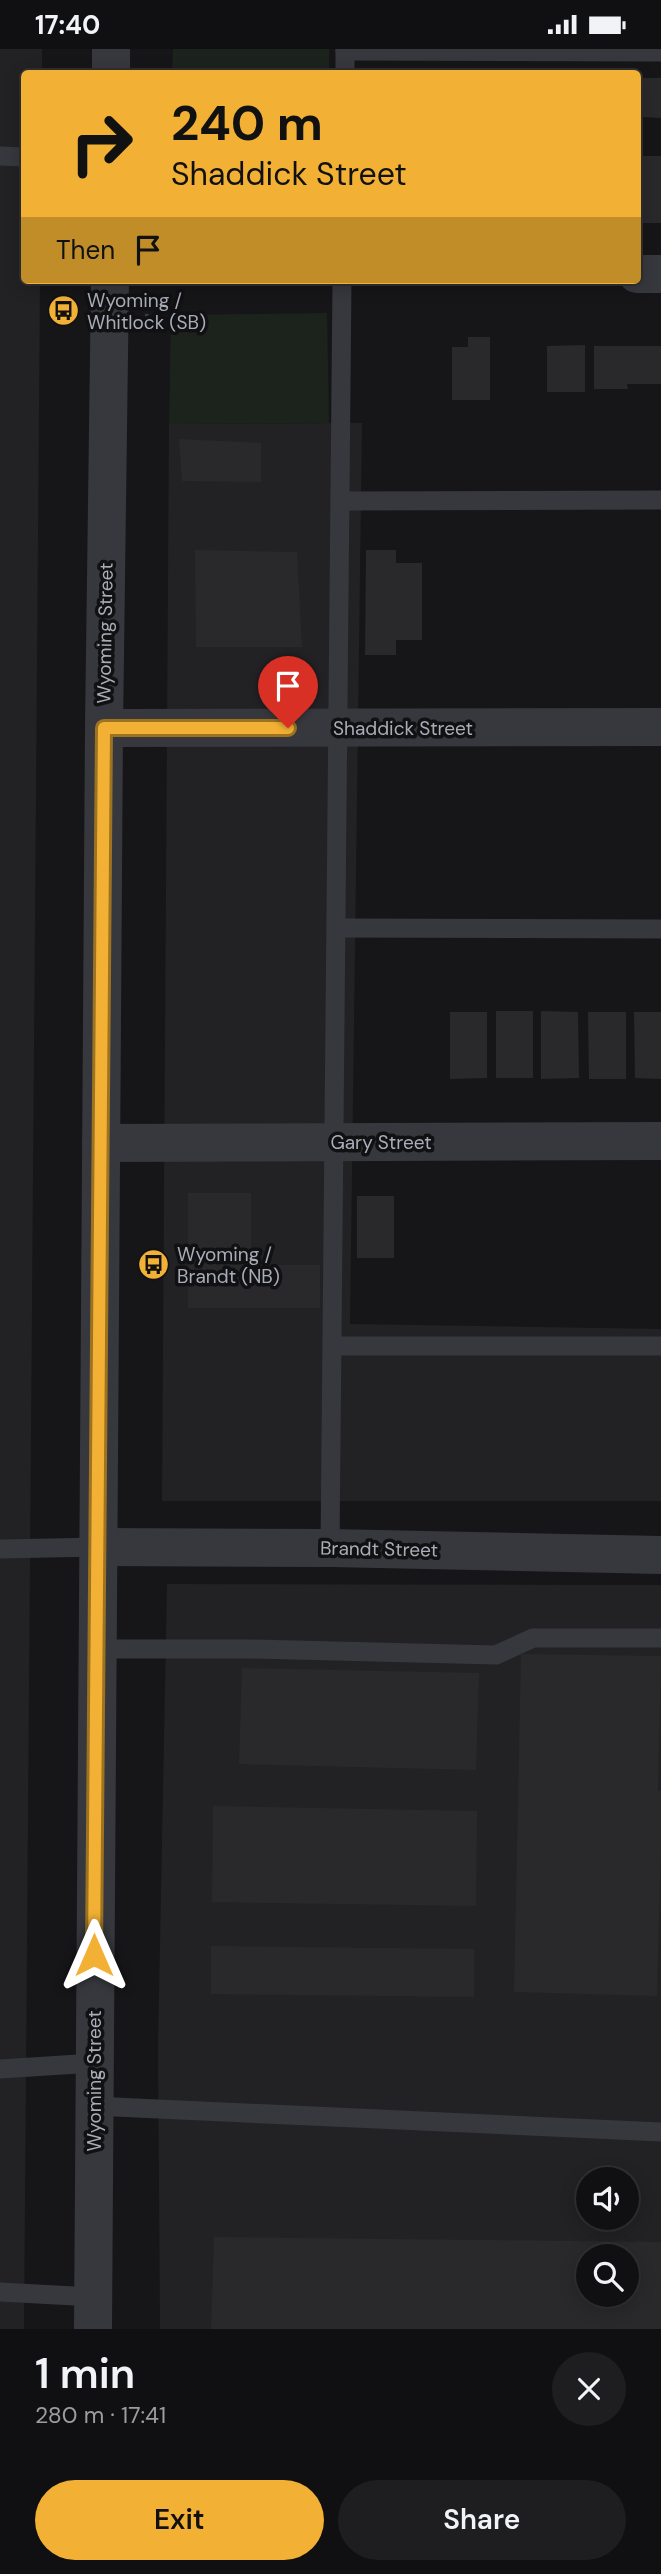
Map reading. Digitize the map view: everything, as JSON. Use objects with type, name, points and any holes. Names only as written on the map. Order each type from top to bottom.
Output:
[{"type":"street","points":[[111,49],[111,70]]},
{"type":"street","points":[[641,274],[661,274]]},
{"type":"street","name":"Wyoming Street","points":[[93,2313],[104,728],[110,284]]},
{"type":"street","name":"Shaddick Street","points":[[104,728],[661,727]]},
{"type":"street","name":"Gary Street","points":[[101,1143],[661,1141]]},
{"type":"street","name":"Brandt Street","points":[[98,1547],[330,1548],[661,1555]]},
{"type":"lane","points":[[345,70],[345,50],[661,52]]},
{"type":"lane","points":[[0,156],[21,157]]},
{"type":"lane","points":[[330,1548],[336,1142],[342,284]]},
{"type":"lane","points":[[340,501],[661,500]]},
{"type":"lane","points":[[337,928],[661,929]]},
{"type":"lane","points":[[333,1346],[661,1346]]},
{"type":"lane","points":[[0,1549],[98,1547]]},
{"type":"lane","points":[[97,1649],[250,1649],[496,1655],[533,1638],[661,1638]]},
{"type":"lane","points":[[0,2069],[94,2063]]},
{"type":"lane","points":[[93,2106],[661,2132]]},
{"type":"lane","points":[[0,2291],[93,2313]]},
{"type":"shaded area","points":[[0,49],[42,49],[42,70],[21,70],[21,284],[40,284],[24,2329],[0,2329]]},
{"type":"shaded area","points":[[173,49],[329,49],[329,70],[172,70]]},
{"type":"shaded area","points":[[327,313],[329,423],[169,424],[171,315]]},
{"type":"shaded area","points":[[362,423],[350,1324],[661,1329],[661,1501],[162,1501],[169,424]]},
{"type":"shaded area","points":[[167,1584],[661,1585],[661,2329],[160,2329],[158,2047]]},
{"type":"building","points":[[642,78],[661,78],[661,118],[641,117]]},
{"type":"building","points":[[641,156],[661,156],[661,223],[641,223]]},
{"type":"building","points":[[468,337],[490,337],[490,400],[452,400],[452,347],[468,347]]},
{"type":"building","points":[[585,345],[585,392],[547,392],[547,346]]},
{"type":"building","points":[[594,346],[661,346],[661,384],[627,384],[628,389],[594,389]]},
{"type":"building","points":[[179,439],[261,443],[261,482],[182,481]]},
{"type":"building","points":[[195,550],[297,552],[302,647],[196,647]]},
{"type":"building","points":[[366,550],[396,550],[396,563],[422,563],[422,640],[396,640],[396,655],[365,655]]},
{"type":"building","points":[[496,1011],[533,1011],[533,1078],[496,1078]]},
{"type":"building","points":[[541,1011],[578,1012],[579,1078],[541,1079]]},
{"type":"building","points":[[450,1012],[487,1012],[487,1078],[450,1079]]},
{"type":"building","points":[[588,1012],[626,1012],[626,1079],[589,1079]]},
{"type":"building","points":[[634,1012],[661,1012],[661,1079],[635,1078]]},
{"type":"building","points":[[188,1193],[251,1193],[251,1265],[320,1265],[320,1308],[188,1308]]},
{"type":"building","points":[[357,1196],[394,1196],[394,1258],[357,1258]]},
{"type":"building","points":[[521,1654],[661,1656],[658,1791],[661,1791],[661,1842],[657,1996],[514,1992]]},
{"type":"building","points":[[242,1668],[479,1673],[476,1770],[239,1764]]},
{"type":"building","points":[[213,1806],[477,1811],[476,1906],[212,1902]]},
{"type":"building","points":[[211,1946],[474,1949],[474,1997],[211,1994]]},
{"type":"building","points":[[214,2237],[661,2242],[661,2329],[211,2329]]},
{"type":"place","name":"Wyoming / Whitlock (SB)","points":[[64,311]]},
{"type":"place","name":"Wyoming / Brandt (NB)","points":[[154,1265]]},
{"type":"route","points":[[94,1955],[104,728],[288,728]]}]
